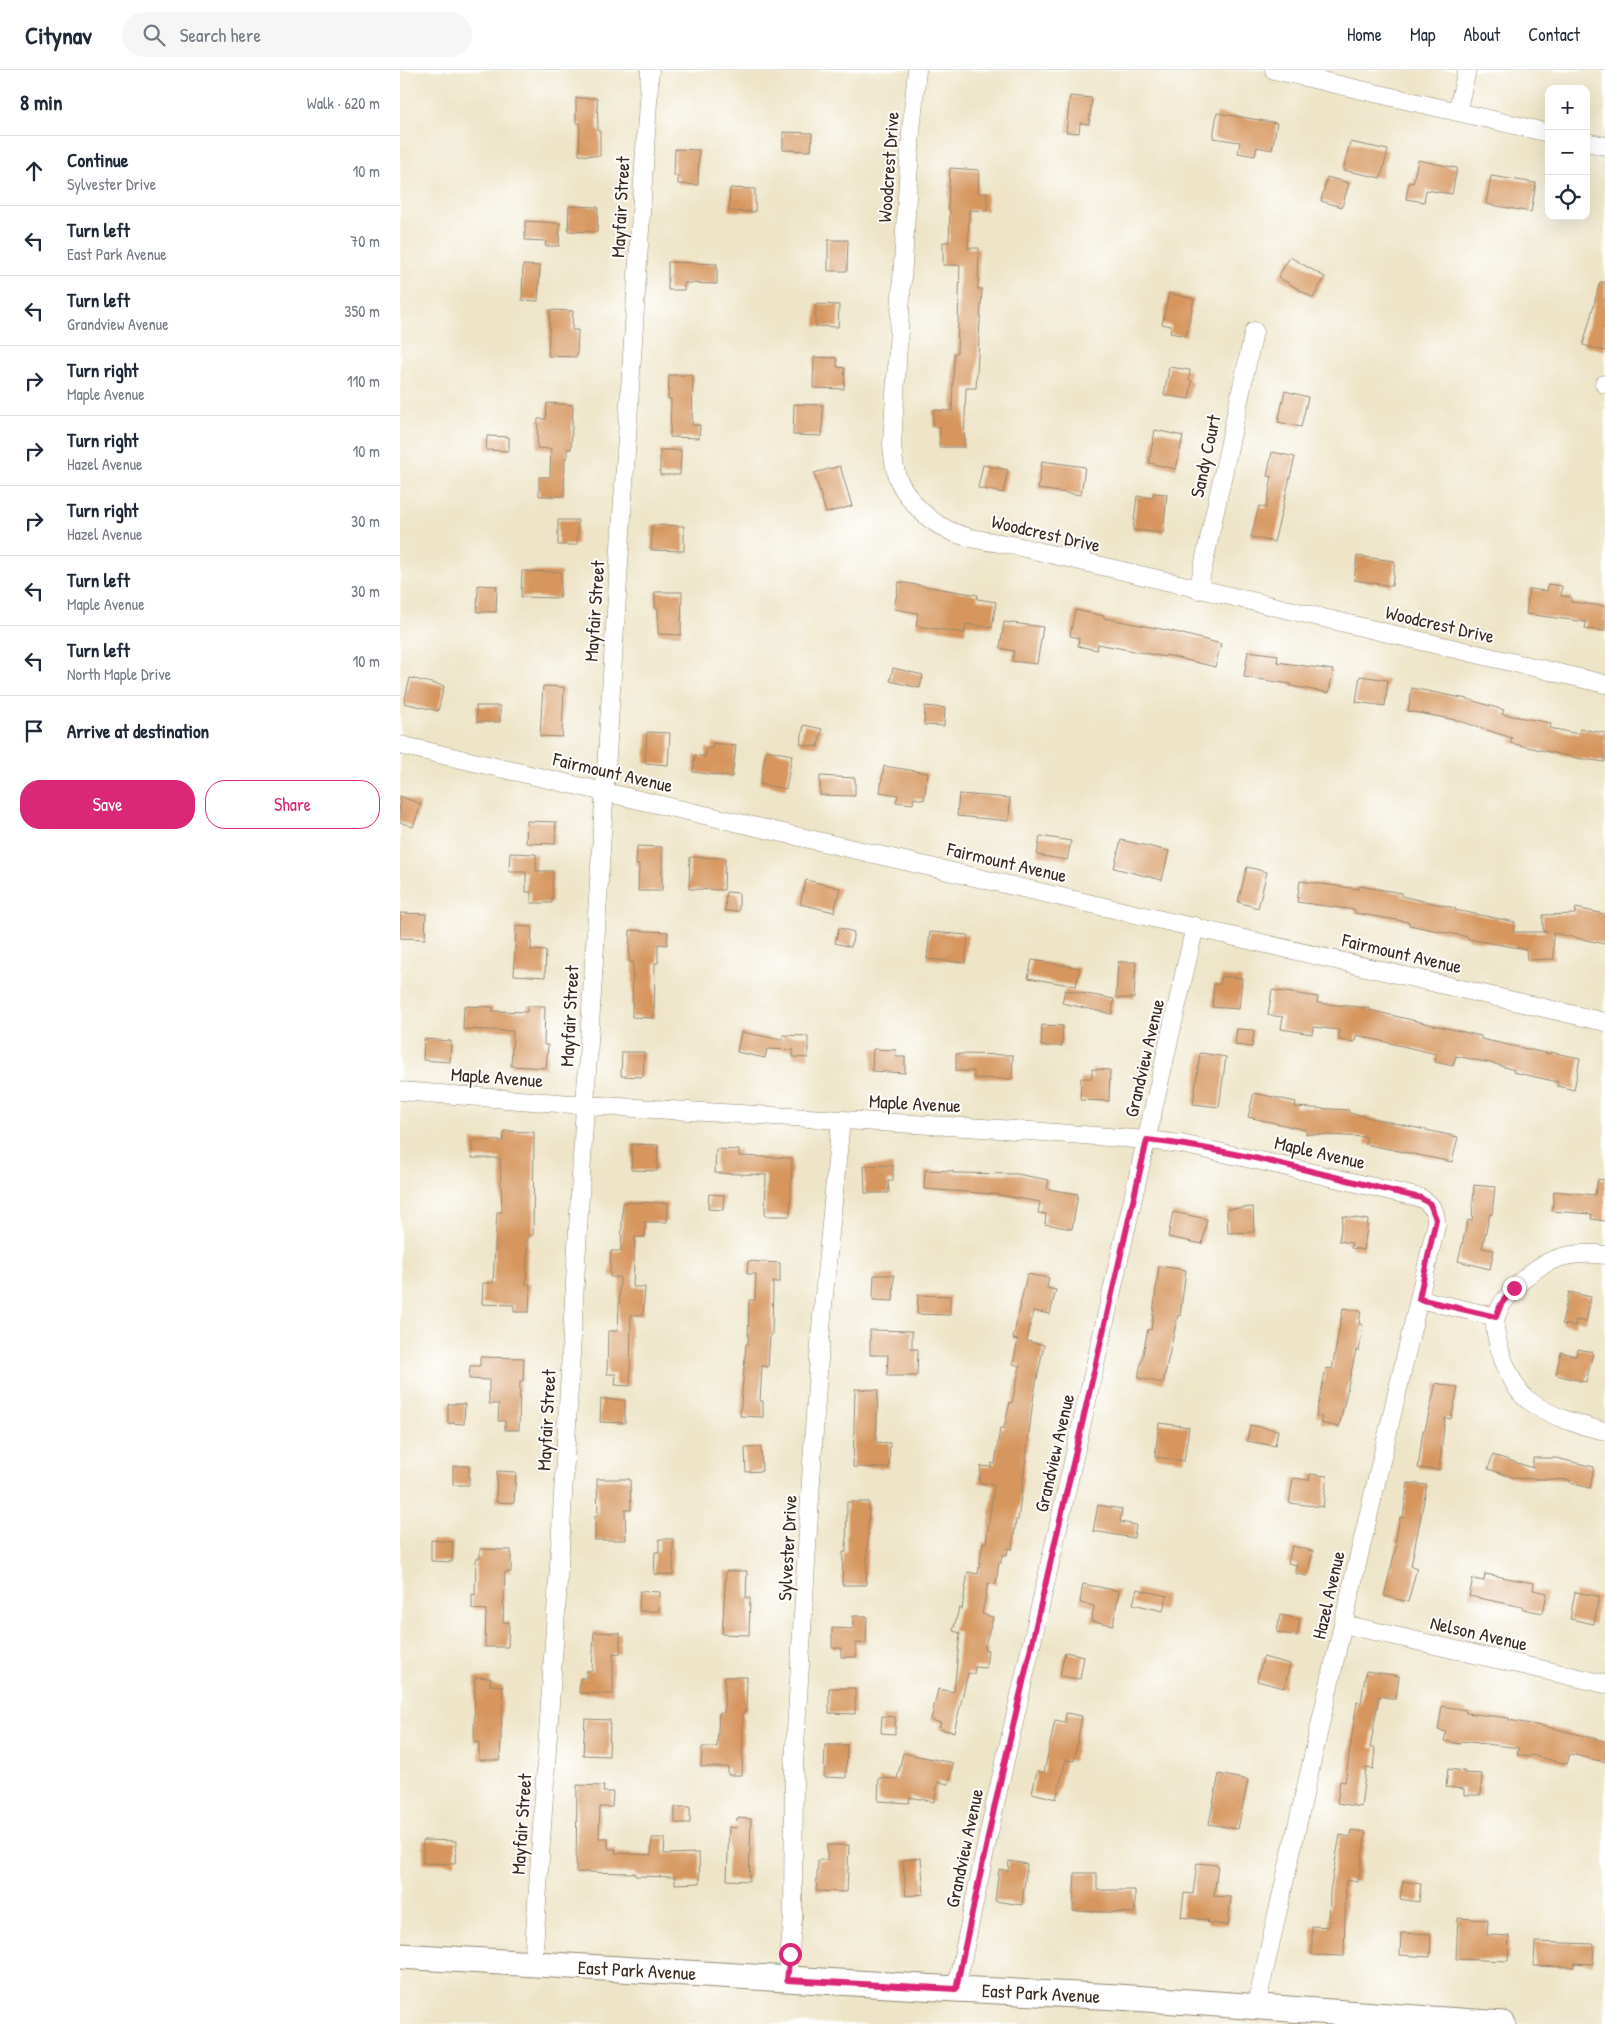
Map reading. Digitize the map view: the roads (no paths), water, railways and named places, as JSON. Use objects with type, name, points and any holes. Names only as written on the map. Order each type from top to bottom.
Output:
[{"type":"main road","name":"East Park Avenue","points":[[400,1956],[787,1980],[1118,1997],[1503,2024]]},
{"type":"street","name":"Mayfair Street","points":[[533,1964],[650,70]]},
{"type":"street","name":"Woodcrest Drive","points":[[917,70],[911,131],[892,446],[898,478],[908,496],[926,515],[944,528],[967,537],[1605,684]]},
{"type":"street","points":[[1274,70],[1545,132]]},
{"type":"street","points":[[1458,112],[1467,70]]},
{"type":"street","points":[[1590,143],[1605,146]]},
{"type":"street","name":"Sandy Court","points":[[1198,590],[1254,331]]},
{"type":"street","name":"Fairmount Avenue","points":[[400,745],[1195,926],[1605,1022]]},
{"type":"street","name":"Grandview Avenue","points":[[956,1989],[994,1809],[1195,926]]},
{"type":"street","name":"Maple Avenue","points":[[400,1091],[585,1105],[1017,1130],[1147,1140],[1181,1144],[1270,1163],[1422,1199]]},
{"type":"street","name":"Sylvester Drive","points":[[787,1980],[793,1918],[794,1764],[815,1414],[822,1316],[841,1120]]},
{"type":"street","name":"Hazel Avenue","points":[[1256,2007],[1436,1219],[1430,1204],[1422,1199]]},
{"type":"street","points":[[1605,1255],[1579,1253],[1564,1256],[1532,1270],[1501,1304],[1495,1325],[1498,1344],[1512,1379],[1527,1399],[1542,1409],[1573,1424],[1605,1431]]},
{"type":"street","points":[[1419,1299],[1496,1317]]},
{"type":"street","name":"Nelson Avenue","points":[[1343,1624],[1605,1684]]}]
